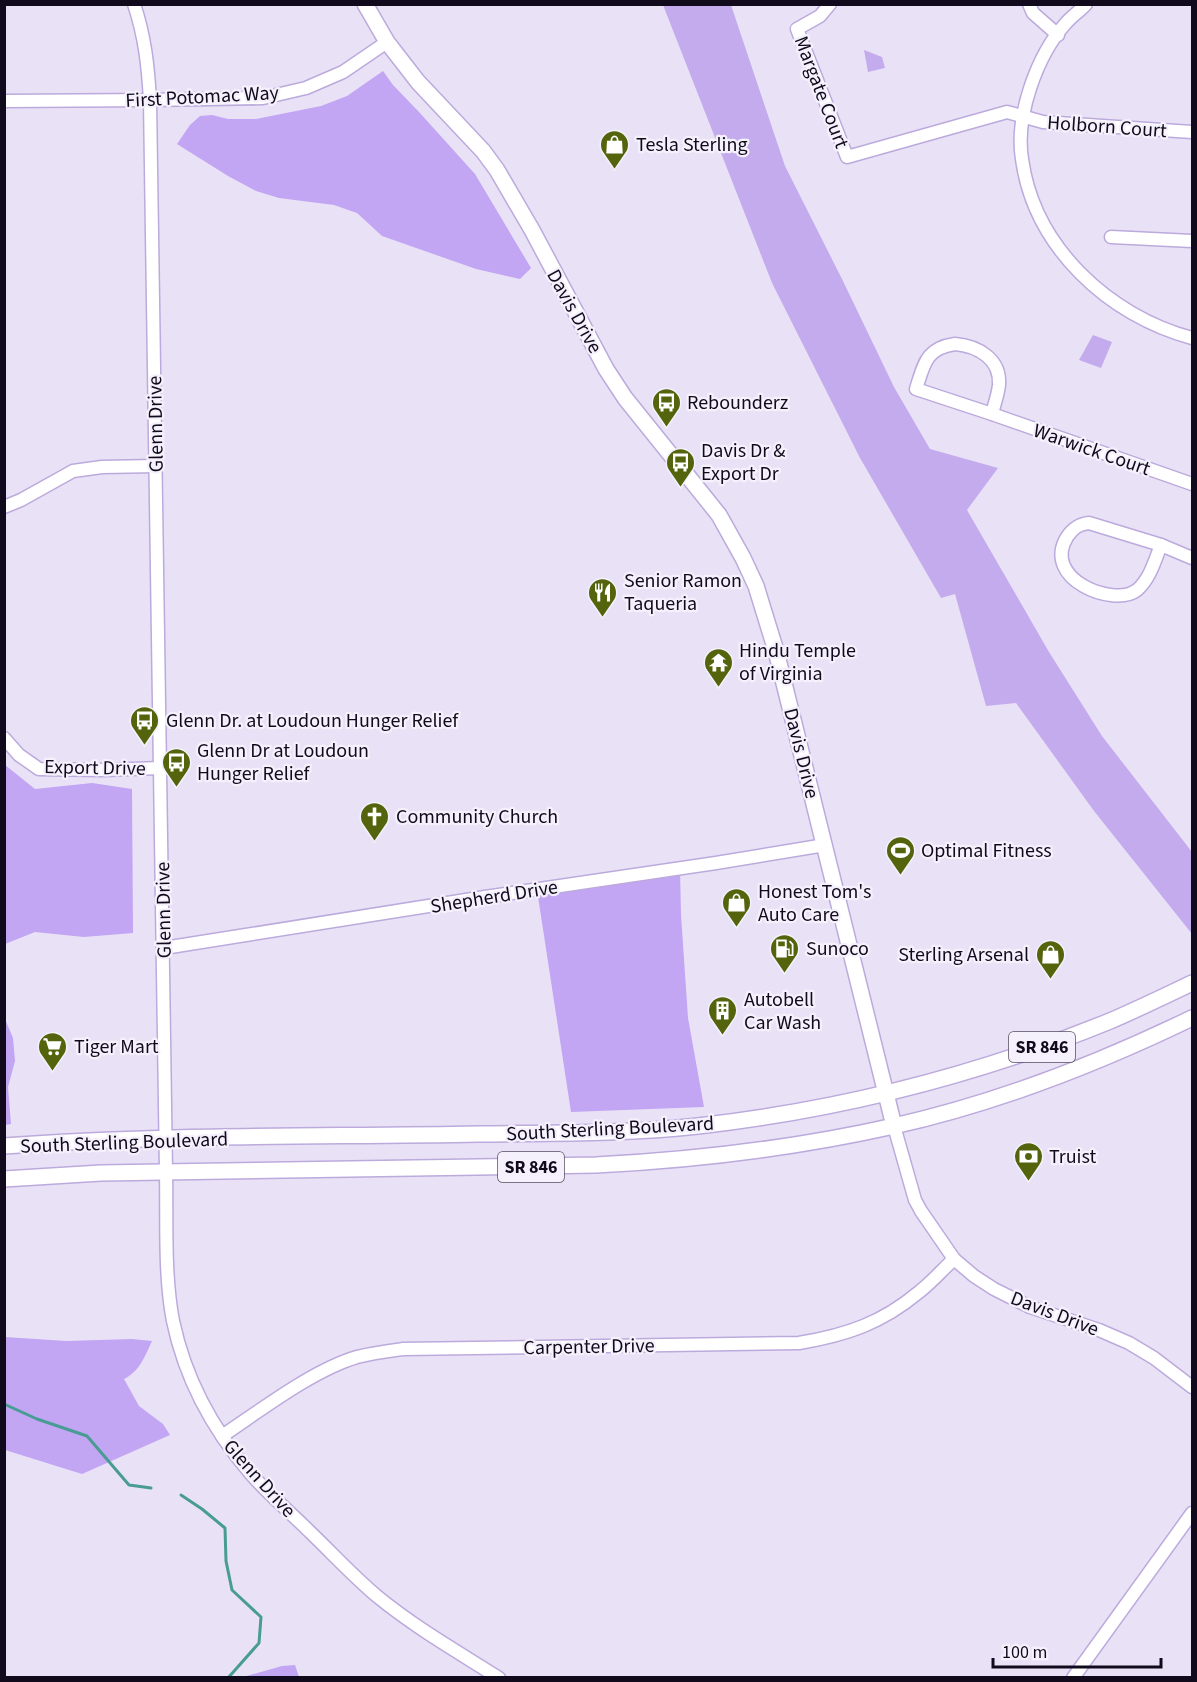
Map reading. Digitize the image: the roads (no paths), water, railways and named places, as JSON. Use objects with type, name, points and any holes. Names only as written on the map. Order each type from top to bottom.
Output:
[{"type":"main road","name":"Davis Drive","points":[[365,4],[387,42],[418,82],[483,151],[497,170],[532,230],[606,369],[625,398],[712,506],[731,535],[756,586],[768,624],[825,845],[894,1126]]},
{"type":"main road","name":"South Sterling Boulevard","points":[[4,1146],[166,1138],[646,1130],[802,1112],[944,1079],[1031,1051],[1110,1021],[1192,983]]},
{"type":"main road","name":"South Sterling Boulevard","points":[[4,1179],[79,1174],[543,1166],[656,1162],[719,1156],[894,1126],[1003,1095],[1076,1070],[1192,1018]]},
{"type":"street","name":"Glenn Drive","points":[[134,4],[148,60],[150,100],[166,1172],[168,1260],[173,1320],[196,1390],[209,1416],[252,1476],[375,1594],[426,1632],[499,1677]]},
{"type":"street","name":"Margate Court","points":[[830,4],[820,16],[797,29],[847,157],[1007,112],[1023,116]]},
{"type":"street","points":[[1029,4],[1033,13],[1058,34]]},
{"type":"street","points":[[1086,4],[1065,24],[1033,79],[1021,132],[1021,158],[1026,181],[1046,227],[1059,249],[1078,272],[1102,294],[1129,312],[1151,324],[1192,338]]},
{"type":"street","name":"First Potomac Way","points":[[4,101],[263,98],[306,88],[343,72],[387,42]]},
{"type":"street","name":"Holborn Court","points":[[1023,116],[1043,122],[1192,132]]},
{"type":"street","points":[[1111,237],[1192,241]]},
{"type":"street","name":"Warwick Court","points":[[992,414],[999,379],[994,363],[987,356],[969,347],[955,344],[939,347],[931,353],[924,364],[916,389],[992,414],[1192,488]]},
{"type":"street","points":[[4,507],[74,471],[102,467],[156,466]]},
{"type":"street","points":[[1161,545],[1144,582],[1137,590],[1126,595],[1111,595],[1087,587],[1067,574],[1061,559],[1068,535],[1081,524],[1095,524],[1161,545],[1192,558]]},
{"type":"street","name":"Export Drive","points":[[4,738],[19,755],[39,769],[160,768]]},
{"type":"street","name":"Shepherd Drive","points":[[164,948],[825,845]]},
{"type":"street","name":"Davis Drive","points":[[894,1126],[915,1200],[954,1259],[994,1289],[1030,1307],[1130,1343],[1192,1387]]},
{"type":"street","name":"Carpenter Drive","points":[[222,1436],[328,1368],[356,1357],[381,1352],[403,1349],[800,1343],[830,1338],[853,1331],[892,1311],[920,1292],[954,1259]]},
{"type":"street","points":[[1073,1677],[1192,1513]]},
{"type":"waterway","points":[[4,1404],[37,1419],[87,1436],[129,1485],[151,1488]]},
{"type":"waterway","points":[[181,1495],[225,1528],[226,1561],[232,1590],[261,1617],[259,1643],[228,1678]]},
{"type":"place","name":"Tesla Sterling","points":[[615,170]]},
{"type":"place","name":"Rebounderz","points":[[666,428]]},
{"type":"place","name":"Davis Dr & Export Dr","points":[[680,488]]},
{"type":"place","name":"Senior Ramon Taqueria","points":[[603,618]]},
{"type":"place","name":"Hindu Temple of Virginia","points":[[718,688]]},
{"type":"place","name":"Glenn Dr. at Loudoun Hunger Relief","points":[[145,746]]},
{"type":"place","name":"Glenn Dr at Loudoun Hunger Relief","points":[[176,788]]},
{"type":"place","name":"Community Church","points":[[375,842]]},
{"type":"place","name":"Optimal Fitness","points":[[900,876]]},
{"type":"place","name":"Honest Tom's Auto Care","points":[[737,928]]},
{"type":"place","name":"Sunoco","points":[[785,974]]},
{"type":"place","name":"Sterling Arsenal","points":[[1050,980]]},
{"type":"place","name":"Autobell Car Wash","points":[[723,1036]]},
{"type":"place","name":"Tiger Mart","points":[[53,1072]]},
{"type":"place","name":"Truist","points":[[1028,1182]]}]
